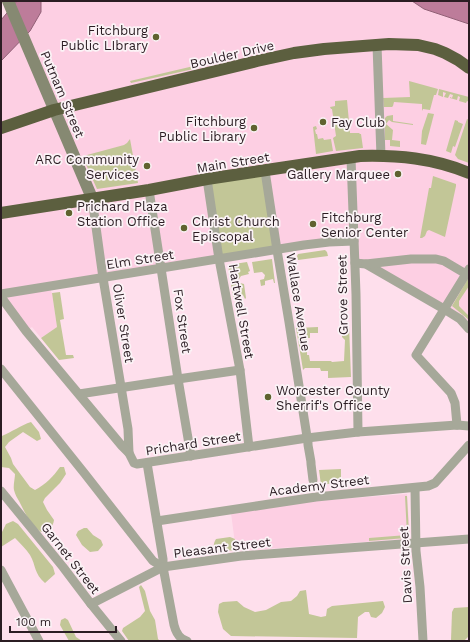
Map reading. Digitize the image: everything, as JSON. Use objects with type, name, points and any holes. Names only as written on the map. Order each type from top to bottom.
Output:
[{"type":"highway","name":"Boulder Drive","points":[[1,128],[54,110],[294,54],[331,48],[405,44],[427,46],[456,58],[469,68]]},
{"type":"highway","name":"Main Street","points":[[1,212],[149,190],[207,179],[351,158],[381,156],[416,158],[441,163],[469,173]]},
{"type":"main road","name":"Putnam Street","points":[[8,1],[92,198]]},
{"type":"street","points":[[377,45],[381,156]]},
{"type":"street","name":"Grove Street","points":[[351,158],[356,296],[358,432]]},
{"type":"street","name":"Wallace Avenue","points":[[265,171],[314,487]]},
{"type":"street","name":"Hartwell Street","points":[[207,179],[219,259],[240,370],[249,447]]},
{"type":"street","name":"Fox Street","points":[[149,190],[191,456]]},
{"type":"street","name":"Oliver Street","points":[[92,198],[103,278],[128,428],[128,453]]},
{"type":"street","name":"Elm Street","points":[[1,296],[304,245],[354,241]]},
{"type":"street","points":[[355,263],[366,264],[399,260],[436,259],[467,271],[416,355],[451,393],[455,403],[457,425]]},
{"type":"street","points":[[366,264],[460,319],[469,329]]},
{"type":"street","name":"Prichard Street","points":[[1,296],[26,331],[128,453],[134,463],[137,464],[249,447],[307,442],[358,432],[457,425],[469,426]]},
{"type":"street","name":"Pleasant Street","points":[[1,369],[153,561],[163,567],[241,556],[469,539]]},
{"type":"street","points":[[79,394],[240,370]]},
{"type":"street","name":"Academy Street","points":[[157,521],[316,497],[428,486],[435,483],[469,446]]},
{"type":"street","points":[[147,463],[163,559],[163,567],[175,630],[181,638],[187,641]]},
{"type":"street","name":"Davis Street","points":[[414,488],[422,641]]},
{"type":"street","name":"Garnet Street","points":[[1,491],[121,641]]},
{"type":"street","points":[[91,604],[163,567]]},
{"type":"street","points":[[1,570],[39,641]]},
{"type":"shaded area","points":[[17,1],[41,1],[41,12],[30,31],[1,61],[1,20]]},
{"type":"shaded area","points":[[41,1],[412,1],[424,9],[469,24],[469,329],[460,319],[355,263],[354,241],[49,287],[52,293],[57,327],[41,338],[32,327],[26,331],[1,297],[1,61],[41,12]]},
{"type":"shaded area","points":[[412,1],[469,1],[469,24],[424,9]]},
{"type":"shaded area","points":[[407,494],[410,535],[409,538],[406,539],[236,551],[231,513],[315,501]]},
{"type":"green space","points":[[198,65],[198,68],[131,83],[130,81]]},
{"type":"green space","points":[[409,81],[438,89],[436,95],[434,95],[430,110],[423,109],[422,111],[422,104],[394,102],[392,107],[384,107],[383,98],[410,97]]},
{"type":"green space","points":[[439,89],[469,97],[469,102],[467,101],[466,103],[459,101],[460,97],[458,96],[457,100],[450,98],[452,98],[453,95],[450,94],[448,98],[444,97],[446,93],[443,92],[443,97],[438,95]]},
{"type":"green space","points":[[347,100],[350,133],[361,134],[363,148],[336,151],[333,138],[336,136],[332,109],[330,107],[335,106],[335,101]]},
{"type":"green space","points":[[428,113],[434,114],[426,145],[421,144],[422,131]]},
{"type":"green space","points":[[393,115],[393,121],[413,124],[392,122],[389,120],[386,124],[393,130],[392,140],[400,141],[400,147],[390,146],[390,140],[385,140],[385,118]]},
{"type":"green space","points":[[467,119],[469,120],[469,163],[458,159],[455,155]]},
{"type":"green space","points":[[455,120],[463,124],[455,147],[453,146],[451,153],[446,151]]},
{"type":"green space","points":[[316,126],[317,129],[315,130],[318,139],[331,139],[333,151],[316,154],[313,127]]},
{"type":"green space","points":[[130,139],[138,183],[97,189],[84,157],[124,145]]},
{"type":"green space","points":[[265,171],[277,250],[219,259],[207,179]]},
{"type":"green space","points":[[433,176],[456,184],[456,186],[445,237],[429,230],[425,236],[420,238],[429,188],[431,188]]},
{"type":"green space","points":[[325,250],[328,256],[298,260],[298,254]]},
{"type":"green space","points":[[272,259],[275,283],[273,279],[265,281],[265,285],[261,286],[260,280],[264,279],[265,275],[262,272],[254,273],[252,262]]},
{"type":"green space","points":[[247,262],[250,271],[248,272],[249,274],[241,276],[239,279],[240,283],[244,284],[246,298],[245,299],[243,295],[233,297],[228,265]]},
{"type":"green space","points":[[469,277],[469,286],[459,301],[459,306],[469,316],[469,320],[452,306]]},
{"type":"green space","points":[[60,292],[64,319],[60,320],[66,355],[73,355],[74,358],[59,360],[41,338],[57,327],[52,293]]},
{"type":"green space","points":[[349,325],[351,377],[328,378],[328,371],[321,371],[320,368],[305,368],[303,370],[296,328],[318,327],[318,333],[310,333],[310,338],[307,338],[307,355],[309,355],[310,361],[332,362],[344,361],[345,340],[342,337],[342,329],[340,328]]},
{"type":"green space","points":[[31,422],[39,432],[41,439],[37,441],[23,432],[9,442],[5,447],[13,464],[30,487],[35,490],[49,480],[60,467],[64,467],[66,474],[43,502],[54,520],[53,525],[50,528],[41,532],[28,518],[16,496],[14,491],[15,474],[9,468],[1,467],[1,436]]},
{"type":"green space","points":[[341,469],[341,482],[321,485],[319,470]]},
{"type":"green space","points":[[405,496],[407,496],[408,537],[369,541],[369,538],[407,535]]},
{"type":"green space","points":[[13,521],[18,524],[53,567],[55,574],[45,583],[41,580],[37,573],[30,555],[15,538],[1,547],[1,534],[6,524]]},
{"type":"green space","points":[[87,528],[93,535],[101,540],[103,545],[98,551],[90,552],[82,545],[76,535],[78,531]]},
{"type":"green space","points":[[230,537],[235,539],[236,551],[226,550],[216,553],[214,549],[214,542],[216,539]]},
{"type":"green space","points":[[141,585],[145,591],[150,611],[155,620],[158,639],[160,641],[129,641],[122,631],[123,628],[140,617],[145,611],[139,587]]},
{"type":"green space","points":[[306,590],[309,614],[321,617],[326,616],[327,609],[332,606],[383,601],[385,607],[382,613],[376,618],[371,617],[369,612],[365,612],[358,617],[357,638],[231,636],[223,629],[218,612],[219,604],[223,602],[237,601],[244,607],[255,612],[266,610],[281,602],[291,601],[300,591]]},
{"type":"green space","points":[[469,607],[468,637],[464,641],[451,640],[452,612],[454,608]]},
{"type":"green space","points":[[65,618],[68,620],[76,637],[82,641],[69,641],[60,625],[61,620]]},
{"type":"place","name":"Fitchburg Public LIbrary","points":[[156,37]]},
{"type":"place","name":"Fay Club","points":[[323,122]]},
{"type":"place","name":"Fitchburg Public Library","points":[[254,128]]},
{"type":"place","name":"ARC Community Services","points":[[147,166]]},
{"type":"place","name":"Gallery Marquee","points":[[398,174]]},
{"type":"place","name":"Prichard Plaza Station Office","points":[[69,213]]},
{"type":"place","name":"Fitchburg Senior Center","points":[[313,224]]},
{"type":"place","name":"Christ Church Episcopal","points":[[184,228]]},
{"type":"place","name":"Worcester County Sherrif's Office","points":[[268,397]]}]
